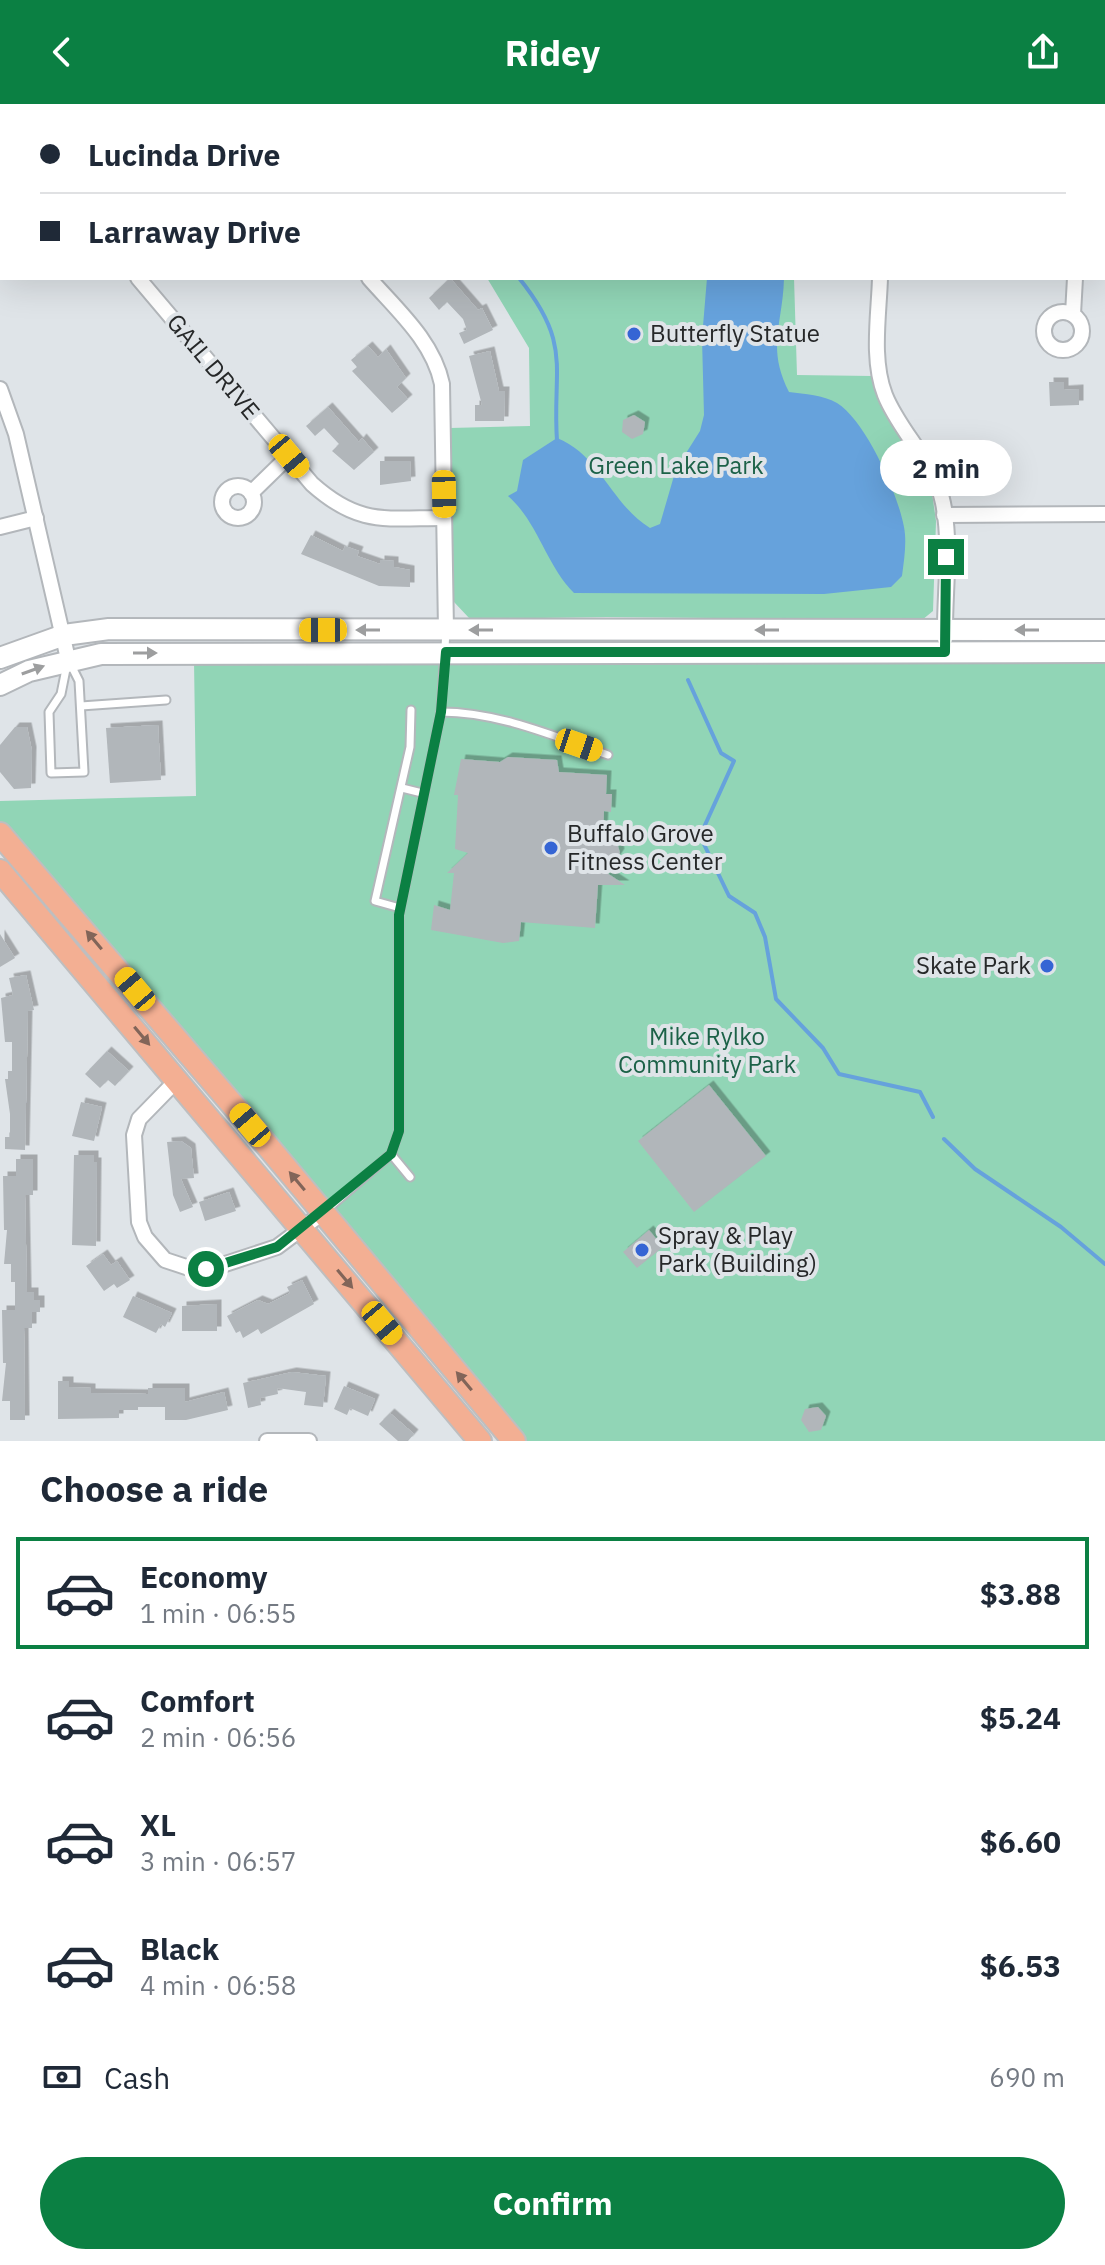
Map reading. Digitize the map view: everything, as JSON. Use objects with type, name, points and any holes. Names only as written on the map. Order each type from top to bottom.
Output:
[{"type":"main road","points":[[0,658],[64,635],[109,629],[1105,630]]},
{"type":"main road","points":[[0,685],[68,659],[101,654],[1105,652]]},
{"type":"main road","points":[[0,834],[324,1212],[514,1441]]},
{"type":"main road","points":[[0,871],[480,1441]]},
{"type":"street","name":"GAIL DRIVE","points":[[140,280],[312,484],[350,512],[374,518],[444,518]]},
{"type":"street","points":[[371,280],[426,343],[438,364],[442,384],[446,630]]},
{"type":"street","points":[[880,280],[879,368],[884,393],[933,476],[944,515],[945,652]]},
{"type":"street","points":[[1073,314],[1075,280]]},
{"type":"street","points":[[0,389],[16,434],[68,659]]},
{"type":"street","points":[[251,493],[289,456]]},
{"type":"street","points":[[944,515],[1105,514]]},
{"type":"street","points":[[0,527],[36,518]]},
{"type":"street","points":[[178,1079],[139,1119],[134,1135],[139,1222],[155,1250],[179,1267],[210,1269],[277,1247],[324,1212]]},
{"type":"street","points":[[267,1441],[309,1441]]},
{"type":"lane","points":[[324,1212],[391,1154],[399,1131],[400,908],[441,712],[446,630]]},
{"type":"lane","points":[[68,659],[77,672],[84,772],[51,773],[49,712],[61,694],[68,659]]},
{"type":"lane","points":[[81,706],[166,700]]},
{"type":"lane","points":[[400,908],[375,901],[410,747],[411,710]]},
{"type":"lane","points":[[441,712],[475,715],[523,726],[608,755]]},
{"type":"lane","points":[[402,788],[422,793]]},
{"type":"lane","points":[[391,1154],[410,1177]]},
{"type":"path","points":[[628,333],[631,339],[638,339],[640,333],[635,327]]},
{"type":"green space","name":"Green Lake Park","points":[[488,280],[794,280],[797,375],[872,376],[892,425],[931,486],[936,521],[933,611],[922,620],[470,619],[454,602],[450,428],[530,426],[529,348]]},
{"type":"green space","name":"Mike Rylko Community Park","points":[[194,661],[1105,661],[1105,1441],[524,1441],[0,822],[0,801],[196,796]]},
{"type":"water","points":[[707,280],[784,280],[777,348],[778,362],[789,392],[826,398],[848,412],[879,459],[901,513],[905,533],[902,576],[891,587],[824,594],[574,593],[564,582],[527,518],[508,496],[517,491],[523,460],[557,438],[584,456],[637,518],[650,528],[660,524],[676,469],[700,431],[704,415],[702,338]]},
{"type":"building","points":[[452,280],[478,310],[482,308],[493,330],[464,344],[459,333],[467,330],[463,319],[447,302],[439,310],[429,298]]},
{"type":"building","points":[[368,346],[378,357],[386,349],[406,378],[397,387],[408,399],[392,413],[352,371],[357,367],[351,360]]},
{"type":"building","points":[[490,351],[499,391],[505,391],[504,421],[475,421],[475,405],[482,405],[469,356]]},
{"type":"building","points":[[1049,382],[1064,382],[1064,390],[1079,389],[1079,405],[1050,406]]},
{"type":"building","points":[[328,407],[359,442],[362,438],[374,452],[354,470],[332,451],[339,444],[324,428],[315,436],[306,426]]},
{"type":"building","points":[[634,415],[645,422],[643,434],[632,439],[622,432],[623,420]]},
{"type":"building","points":[[380,461],[410,461],[411,481],[380,485]]},
{"type":"building","points":[[311,535],[343,551],[345,546],[359,551],[357,556],[380,564],[380,560],[394,561],[394,567],[410,570],[410,587],[379,586],[301,554]]},
{"type":"building","points":[[158,725],[161,780],[110,783],[106,728]]},
{"type":"building","points":[[15,727],[27,727],[32,751],[31,788],[14,789],[0,772],[0,745]]},
{"type":"building","name":"Buffalo Grove Fitness Center","points":[[508,757],[557,760],[559,772],[607,775],[606,794],[612,794],[611,812],[604,811],[603,836],[618,846],[620,853],[607,873],[625,885],[598,885],[595,928],[521,922],[519,941],[503,943],[431,930],[434,905],[450,910],[454,873],[447,873],[468,853],[455,849],[458,795],[454,795],[461,759],[500,762]]},
{"type":"building","points":[[0,934],[15,958],[0,967]]},
{"type":"building","points":[[26,975],[34,1010],[28,1011],[25,1150],[5,1149],[5,1137],[10,1137],[10,1114],[5,1079],[8,1079],[8,1071],[12,1071],[12,1042],[5,1042],[1,998],[13,995],[9,978]]},
{"type":"building","points":[[107,1051],[129,1071],[115,1086],[108,1080],[100,1088],[85,1074]]},
{"type":"building","points":[[709,1085],[766,1156],[694,1212],[638,1141]]},
{"type":"building","points":[[81,1102],[102,1107],[94,1141],[72,1136]]},
{"type":"building","points":[[181,1141],[191,1148],[194,1178],[181,1179],[193,1207],[180,1212],[173,1195],[167,1142]]},
{"type":"building","points":[[74,1155],[94,1155],[94,1162],[97,1162],[96,1246],[72,1245]]},
{"type":"building","points":[[16,1159],[33,1159],[33,1195],[25,1195],[27,1292],[34,1292],[34,1300],[40,1300],[40,1312],[32,1312],[32,1328],[24,1328],[25,1420],[10,1420],[10,1401],[2,1401],[6,1363],[3,1363],[2,1310],[15,1310],[15,1282],[11,1282],[11,1264],[4,1264],[7,1230],[4,1230],[3,1176],[16,1176]]},
{"type":"building","points":[[229,1192],[236,1211],[205,1221],[199,1202]]},
{"type":"building","name":"Spray & Play Park (Building)","points":[[649,1230],[663,1247],[637,1268],[623,1252]]},
{"type":"building","points":[[103,1254],[111,1265],[117,1261],[130,1280],[117,1288],[114,1284],[104,1291],[86,1266]]},
{"type":"building","points":[[302,1280],[314,1304],[261,1334],[258,1329],[243,1338],[240,1331],[236,1333],[227,1316],[258,1300],[268,1304],[290,1293],[287,1287]]},
{"type":"building","points":[[133,1296],[172,1313],[165,1327],[161,1324],[156,1333],[123,1317]]},
{"type":"building","points":[[217,1304],[217,1331],[182,1331],[182,1306]]},
{"type":"building","points":[[292,1372],[326,1376],[323,1407],[304,1405],[306,1392],[277,1388],[278,1394],[260,1398],[261,1405],[248,1408],[243,1383]]},
{"type":"building","points":[[58,1381],[69,1381],[69,1387],[91,1388],[91,1393],[148,1394],[148,1388],[185,1388],[185,1402],[224,1392],[228,1410],[186,1420],[165,1420],[165,1407],[119,1410],[119,1418],[58,1419]]},
{"type":"building","points":[[344,1386],[375,1399],[368,1416],[350,1408],[347,1415],[334,1409]]},
{"type":"building","points":[[818,1407],[826,1416],[821,1430],[809,1432],[801,1420],[805,1409]]},
{"type":"building","points":[[390,1413],[414,1434],[408,1441],[398,1441],[379,1424]]},
{"type":"waterway","points":[[520,280],[547,321],[553,340],[557,375],[557,441]]},
{"type":"waterway","points":[[688,680],[721,753],[734,761],[700,836],[729,896],[755,913],[765,937],[776,999],[823,1048],[839,1074],[920,1092],[933,1117]]},
{"type":"waterway","points":[[944,1139],[975,1169],[1061,1227],[1105,1264]]},
{"type":"place","name":"Butterfly Statue","points":[[634,334]]},
{"type":"place","name":"Buffalo Grove Fitness Center","points":[[551,848]]},
{"type":"place","name":"Skate Park","points":[[1047,966]]},
{"type":"place","name":"Spray & Play Park (Building)","points":[[642,1250]]},
{"type":"route","points":[[206,1269],[277,1247],[324,1212],[391,1154],[399,1131],[399,915],[441,712],[446,652],[945,652],[946,557]]}]
